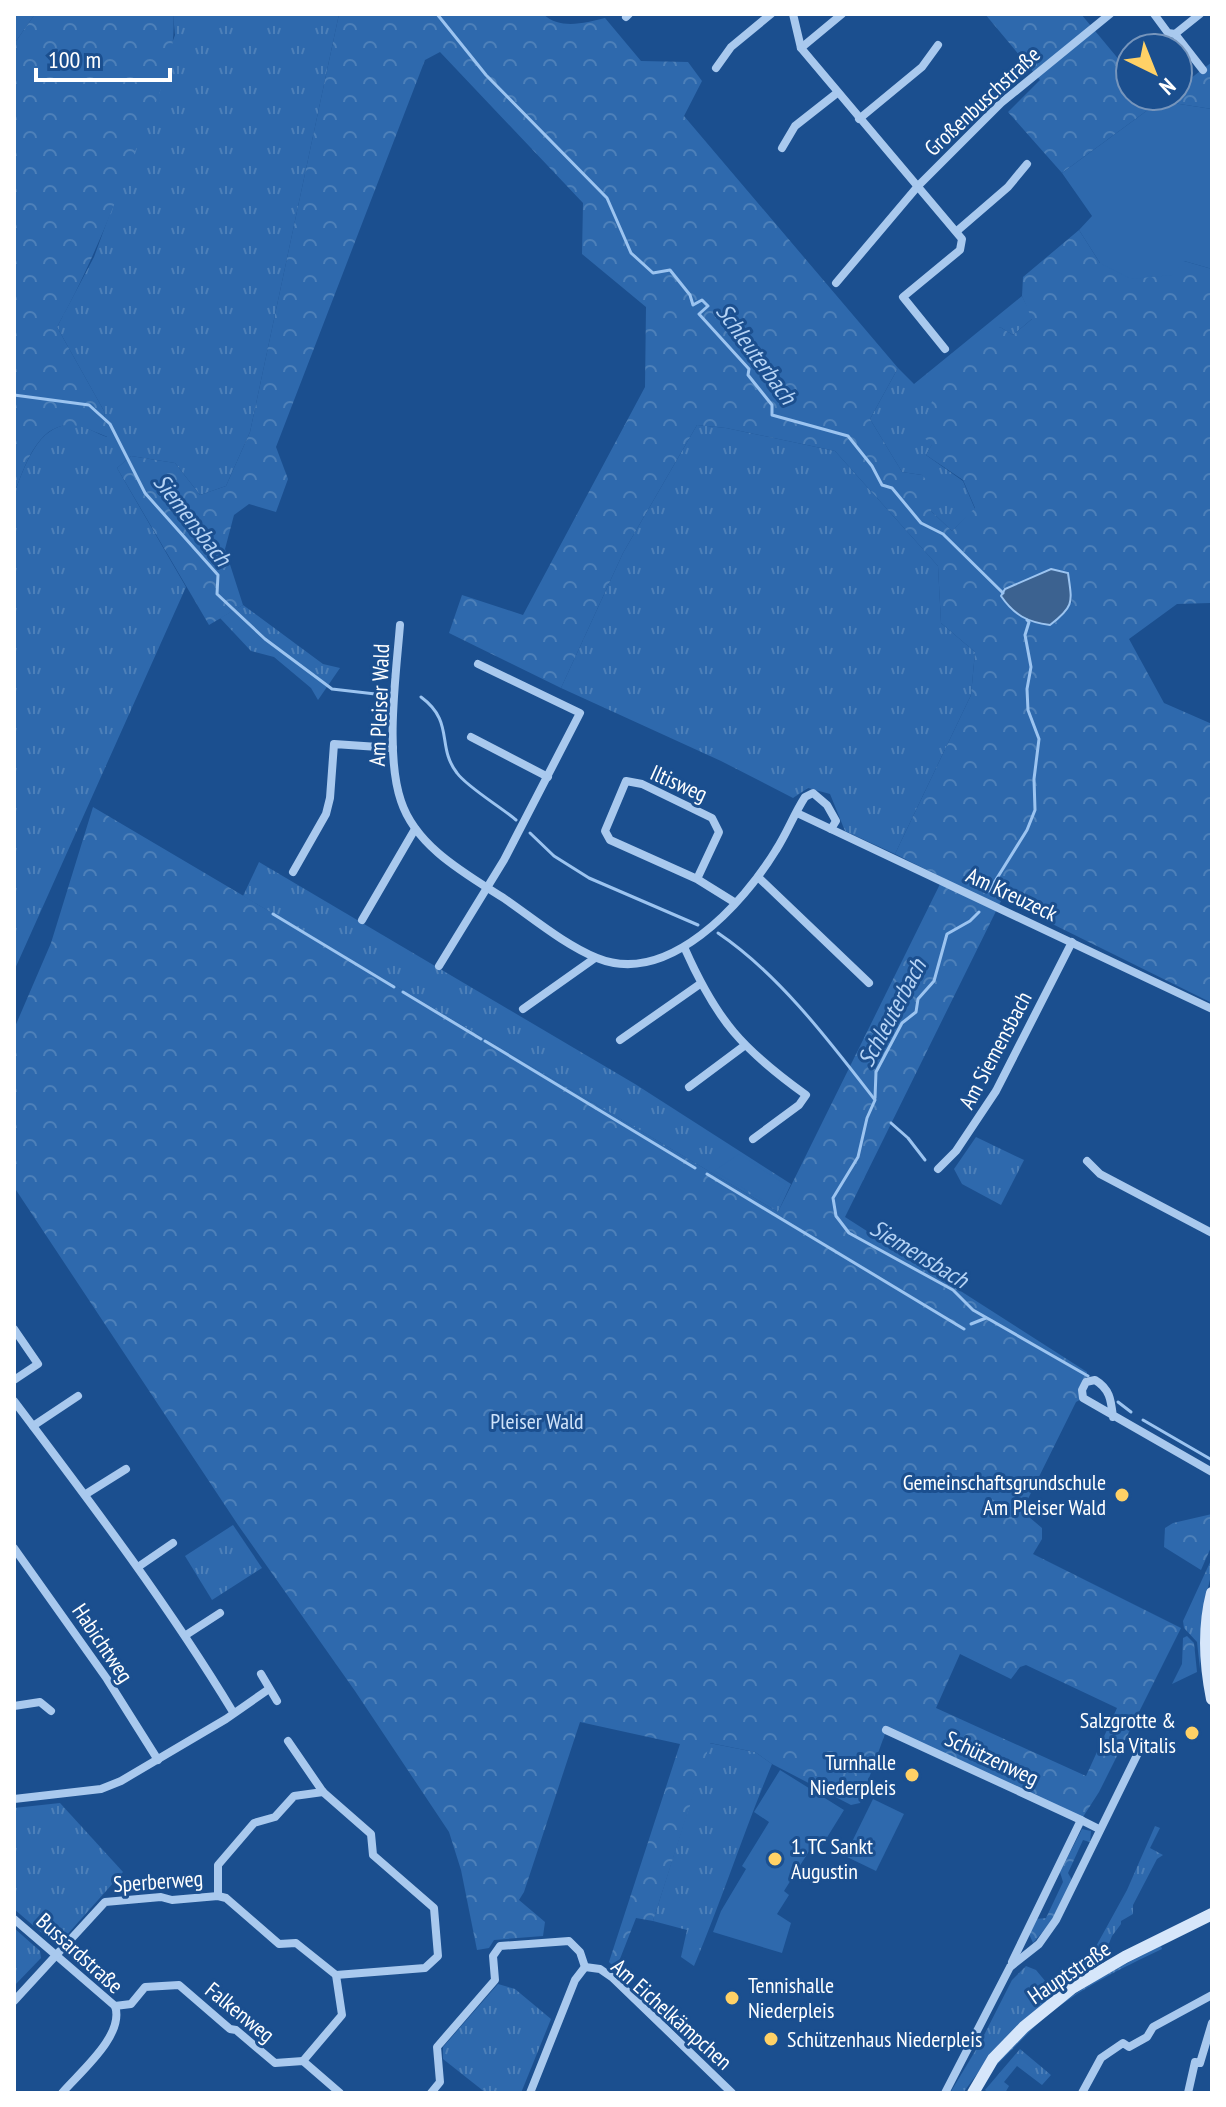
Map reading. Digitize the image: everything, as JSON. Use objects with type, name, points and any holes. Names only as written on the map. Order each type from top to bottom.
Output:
[{"type":"main road","points":[[1212,1593],[1206,1658],[1212,1699]]},
{"type":"main road","name":"Hauptstraße","points":[[973,2093],[993,2059],[1024,2027],[1072,1988],[1212,1915]]},
{"type":"street","points":[[716,68],[731,47],[771,14]]},
{"type":"street","points":[[793,14],[801,48],[918,186]]},
{"type":"street","points":[[801,48],[842,14]]},
{"type":"street","name":"Großenbuschstraße","points":[[836,283],[918,186],[1001,103],[1110,14]]},
{"type":"street","points":[[1154,14],[1167,32]]},
{"type":"street","points":[[1178,32],[1200,14]]},
{"type":"street","points":[[859,119],[922,67],[938,45]]},
{"type":"street","points":[[1194,58],[1203,70]]},
{"type":"street","points":[[782,148],[795,126],[837,93]]},
{"type":"street","points":[[945,349],[903,297],[960,250],[962,239],[957,231],[1008,187],[1027,164]]},
{"type":"street","name":"Großenbuschstraße","points":[[918,186],[957,231]]},
{"type":"street","name":"Am Pleiser Wald","points":[[400,625],[393,748],[395,777],[400,800],[415,829],[435,851],[595,958],[643,962],[685,949],[758,877],[797,813]]},
{"type":"street","points":[[439,966],[504,860],[580,713],[478,664]]},
{"type":"street","points":[[471,737],[548,777]]},
{"type":"street","points":[[293,872],[326,814],[334,744],[393,748]]},
{"type":"street","name":"Iltisweg","points":[[697,879],[719,832],[712,818],[642,784],[626,781],[605,831],[610,840],[697,879],[734,902]]},
{"type":"street","points":[[797,813],[805,797],[813,793],[822,799],[836,821],[831,829]]},
{"type":"street","name":"Am Kreuzeck","points":[[797,813],[1212,1009]]},
{"type":"street","points":[[362,920],[415,829]]},
{"type":"street","points":[[758,877],[869,983]]},
{"type":"street","name":"Am Siemensbach","points":[[938,1169],[956,1151],[996,1091],[1072,942]]},
{"type":"street","points":[[685,949],[700,984],[744,1046],[806,1095],[799,1105],[753,1139]]},
{"type":"street","points":[[523,1009],[595,958]]},
{"type":"street","points":[[620,1040],[700,984]]},
{"type":"street","points":[[689,1087],[744,1046]]},
{"type":"street","points":[[1087,1161],[1100,1174],[1212,1233]]},
{"type":"street","points":[[14,1329],[38,1364],[14,1380]]},
{"type":"street","points":[[1113,1417],[1110,1394],[1105,1386],[1095,1380],[1086,1382],[1082,1390],[1083,1398],[1113,1417],[1212,1472]]},
{"type":"street","points":[[33,1426],[78,1396]]},
{"type":"street","points":[[14,1401],[86,1494],[186,1635],[230,1715]]},
{"type":"street","points":[[86,1494],[126,1469]]},
{"type":"street","points":[[138,1567],[173,1543]]},
{"type":"street","name":"Habichtweg","points":[[14,1548],[107,1679],[158,1760]]},
{"type":"street","points":[[186,1635],[220,1613]]},
{"type":"street","points":[[261,1674],[277,1701]]},
{"type":"street","points":[[14,1799],[101,1789],[134,1776],[269,1689]]},
{"type":"street","points":[[14,1706],[40,1702],[51,1711]]},
{"type":"street","name":"Schützenweg","points":[[886,1730],[1099,1829]]},
{"type":"street","points":[[288,1741],[323,1792],[371,1834],[373,1855],[434,1908],[438,1956],[425,1968],[336,1975],[342,2015],[303,2061],[340,2093]]},
{"type":"street","points":[[1010,1967],[1048,1933],[1140,1749]]},
{"type":"street","points":[[218,1896],[218,1865],[254,1823],[275,1817],[294,1796],[323,1792]]},
{"type":"street","points":[[945,2093],[1081,1820]]},
{"type":"street","name":"Sperberweg","points":[[14,2001],[105,1902],[161,1897],[172,1900],[226,1898],[279,1944],[296,1943],[336,1975]]},
{"type":"street","name":"Bussardstraße","points":[[14,1919],[115,2006],[117,2023],[110,2038],[62,2093]]},
{"type":"street","name":"Am Eichelkämpchen","points":[[431,2093],[440,2082],[437,2047],[495,1980],[493,1956],[500,1946],[569,1941],[580,1952],[585,1967],[600,1969],[613,1978],[732,2093]]},
{"type":"street","points":[[530,2093],[575,1980],[585,1967]]},
{"type":"street","name":"Falkenweg","points":[[115,2006],[131,2004],[145,1987],[179,1985],[275,2063],[303,2061]]},
{"type":"street","points":[[1082,2093],[1106,2052],[1123,2043],[1129,2047],[1147,2037],[1153,2027],[1212,1996]]},
{"type":"street","points":[[1188,2093],[1195,2062],[1200,2063],[1212,2023]]},
{"type":"green space","points":[[14,14],[35,14],[14,44]]},
{"type":"green space","points":[[35,14],[173,14],[173,32],[168,68],[156,103],[79,285],[57,327],[104,411],[108,437],[78,426],[65,425],[53,429],[36,446],[14,494],[14,44]]},
{"type":"green space","points":[[173,14],[339,14],[250,432],[226,486],[200,495],[175,463],[131,456],[117,468],[186,587],[14,971],[14,494],[29,458],[53,429],[78,425],[107,437],[104,411],[57,327],[94,257],[175,35]]},
{"type":"green space","name":"Pleiser Wald","points":[[339,14],[543,14],[565,24],[605,18],[641,61],[688,62],[702,81],[684,116],[898,368],[870,419],[902,472],[922,475],[933,487],[931,511],[952,531],[975,508],[963,480],[926,455],[932,444],[919,434],[937,389],[1000,327],[1013,335],[1032,319],[1022,296],[1023,277],[1079,230],[1100,263],[1184,261],[1212,269],[1212,599],[1210,603],[1177,604],[1129,639],[1164,703],[1212,724],[1212,1003],[1002,899],[845,1217],[1087,1372],[1083,1398],[1076,1402],[1022,1511],[1042,1528],[1042,1539],[1033,1554],[1181,1628],[1099,1792],[1081,1820],[886,1731],[860,1803],[851,1805],[755,1752],[710,1743],[653,1921],[636,1918],[616,1969],[609,1962],[680,1744],[580,1722],[519,1900],[545,1922],[543,1936],[494,1940],[489,1948],[477,1950],[461,1870],[449,1832],[238,1525],[14,1187],[14,1029],[51,943],[93,807],[778,1212],[943,878],[895,854],[971,695],[975,652],[941,623],[938,566],[835,451],[726,428],[697,425],[623,553],[561,688],[449,633],[462,595],[523,615],[645,387],[646,307],[582,254],[583,203],[440,52],[425,60],[276,447],[288,479],[276,512],[249,504],[234,515],[225,549],[243,605],[209,625],[117,468],[131,456],[175,463],[200,495],[226,486],[250,432]],"holes":[[[1051,569],[1068,572],[1072,603],[1033,578]],[[960,1654],[1011,1679],[1020,1667],[1026,1665],[1117,1708],[1086,1776],[936,1708]]]},
{"type":"green space","points":[[985,14],[1081,14],[1114,54],[1114,112],[1145,112],[1062,173],[1008,112],[1040,80]]},
{"type":"green space","points":[[1212,62],[1212,109],[1194,106],[1194,76]]},
{"type":"green space","points":[[1194,106],[1212,109],[1212,269],[1184,261],[1172,275],[1131,279],[1100,263],[1079,230],[1092,216],[1062,173],[1145,112],[1194,112]]},
{"type":"green space","points":[[1022,296],[1033,318],[1013,335],[1000,327],[926,455],[963,481],[975,509],[952,531],[931,511],[922,475],[902,472],[870,419],[898,368],[914,384]]},
{"type":"green space","points":[[697,425],[726,428],[835,451],[938,566],[941,623],[975,652],[971,695],[895,854],[845,831],[830,794],[808,788],[793,798],[721,761],[561,688],[623,553]]},
{"type":"green space","points":[[243,605],[323,664],[340,668],[318,700],[311,688],[274,657],[251,651],[220,618]]},
{"type":"green space","points":[[259,862],[635,1084],[791,1184],[778,1212],[243,896]]},
{"type":"green space","points":[[976,1137],[1024,1160],[1001,1205],[962,1184],[954,1169]]},
{"type":"green space","points":[[739,1154],[786,1185],[775,1207],[714,1171]]},
{"type":"green space","points":[[1212,1514],[1212,1545],[1201,1570],[1164,1547],[1165,1528],[1173,1523]]},
{"type":"green space","points":[[233,1525],[262,1568],[212,1600],[185,1556]]},
{"type":"green space","points":[[1212,1558],[1203,1609],[1200,1669],[1197,1642],[1184,1628],[1183,1621]]},
{"type":"green space","points":[[1187,1636],[1194,1643],[1197,1672],[1172,1684],[1182,1664],[1183,1638]]},
{"type":"green space","points":[[709,1743],[755,1752],[772,1764],[694,1966],[681,1957],[687,1930],[653,1921]]},
{"type":"green space","name":"1. TC Sankt Augustin","points":[[780,1770],[844,1810],[818,1852],[811,1848],[784,1891],[789,1895],[777,1914],[791,1923],[782,1953],[713,1932],[721,1911],[746,1869],[742,1866],[769,1822],[754,1812]]},
{"type":"green space","points":[[873,1799],[904,1814],[876,1871],[845,1856]]},
{"type":"green space","points":[[60,1803],[123,1872],[57,1946],[14,1909],[14,1808]]},
{"type":"green space","points":[[1155,1826],[1160,1828],[1150,1848],[1163,1855],[1157,1859],[1133,1905],[1133,1914],[1121,1921],[1112,1936],[1101,1963],[1083,1970],[1127,1890]]},
{"type":"green space","points":[[1082,1829],[1091,1831],[1090,1842],[1083,1840],[1068,1873],[1072,1880],[1051,1922],[1033,1943],[1029,1934],[1036,1919],[1046,1918],[1063,1882],[1060,1872]]},
{"type":"green space","points":[[14,1928],[40,1951],[41,1958],[14,1986]]},
{"type":"green space","points":[[1161,1946],[1162,1949],[1100,1980],[1056,2009],[993,2068],[1049,2013],[1092,1983]]},
{"type":"green space","points":[[1026,1966],[1036,1970],[1056,1994],[997,2047],[963,2093],[950,2093],[1012,1980]]},
{"type":"green space","points":[[498,1984],[515,1989],[551,2019],[521,2093],[486,2093],[443,2059],[443,2047]]},
{"type":"green space","points":[[1020,2049],[1051,2075],[1042,2085],[1017,2066],[1004,2082],[1009,2086],[1005,2093],[985,2090]]},
{"type":"shaded area","points":[[1051,569],[1068,573],[1071,597],[1068,608],[1050,625],[1022,616],[1001,596],[1005,589]]},
{"type":"waterway","name":"Schleuterbach","points":[[437,14],[486,75],[607,198],[631,253],[653,273],[670,270],[690,295],[693,305],[702,300],[708,306],[699,314],[749,369],[748,375],[772,405],[772,415],[848,436],[872,466],[882,485],[892,488],[921,523],[943,534],[1003,593]]},
{"type":"waterway","name":"Siemensbach","points":[[14,395],[89,405],[110,424],[145,493],[218,575],[217,594],[265,639],[332,689],[384,695]]},
{"type":"waterway","name":"Schleuterbach","points":[[989,891],[1027,830],[1035,810],[1034,779],[1039,739],[1028,710],[1027,689],[1031,667],[1025,635],[1027,620]]},
{"type":"waterway","name":"Siemensbach","points":[[421,697],[438,716],[447,753],[457,773],[516,820]]},
{"type":"waterway","name":"Siemensbach","points":[[530,833],[554,856],[589,878],[698,925]]},
{"type":"waterway","name":"Schleuterbach","points":[[875,1098],[876,1072],[902,1023],[916,1012],[918,999],[934,981],[947,934],[979,912]]},
{"type":"waterway","points":[[273,914],[394,987]]},
{"type":"waterway","name":"Siemensbach","points":[[718,933],[783,989],[822,1032],[875,1100],[867,1118],[858,1157],[833,1198],[836,1216],[849,1233],[953,1290],[973,1310],[1088,1376]]},
{"type":"waterway","points":[[403,992],[481,1039]]},
{"type":"waterway","points":[[485,1041],[695,1168]]},
{"type":"waterway","points":[[891,1123],[925,1160]]},
{"type":"waterway","points":[[707,1174],[964,1329]]},
{"type":"waterway","points":[[971,1324],[986,1318]]},
{"type":"waterway","name":"Siemensbach","points":[[1118,1402],[1131,1412]]},
{"type":"waterway","name":"Siemensbach","points":[[1143,1420],[1212,1460]]},
{"type":"place","name":"Gemeinschaftsgrundschule Am Pleiser Wald","points":[[1122,1495]]},
{"type":"place","name":"Salzgrotte & Isla Vitalis","points":[[1192,1733]]},
{"type":"place","name":"Turnhalle Niederpleis","points":[[912,1775]]},
{"type":"place","name":"1. TC Sankt Augustin","points":[[775,1859]]},
{"type":"place","name":"Tennishalle Niederpleis","points":[[732,1998]]},
{"type":"place","name":"Schützenhaus Niederpleis","points":[[771,2039]]}]
